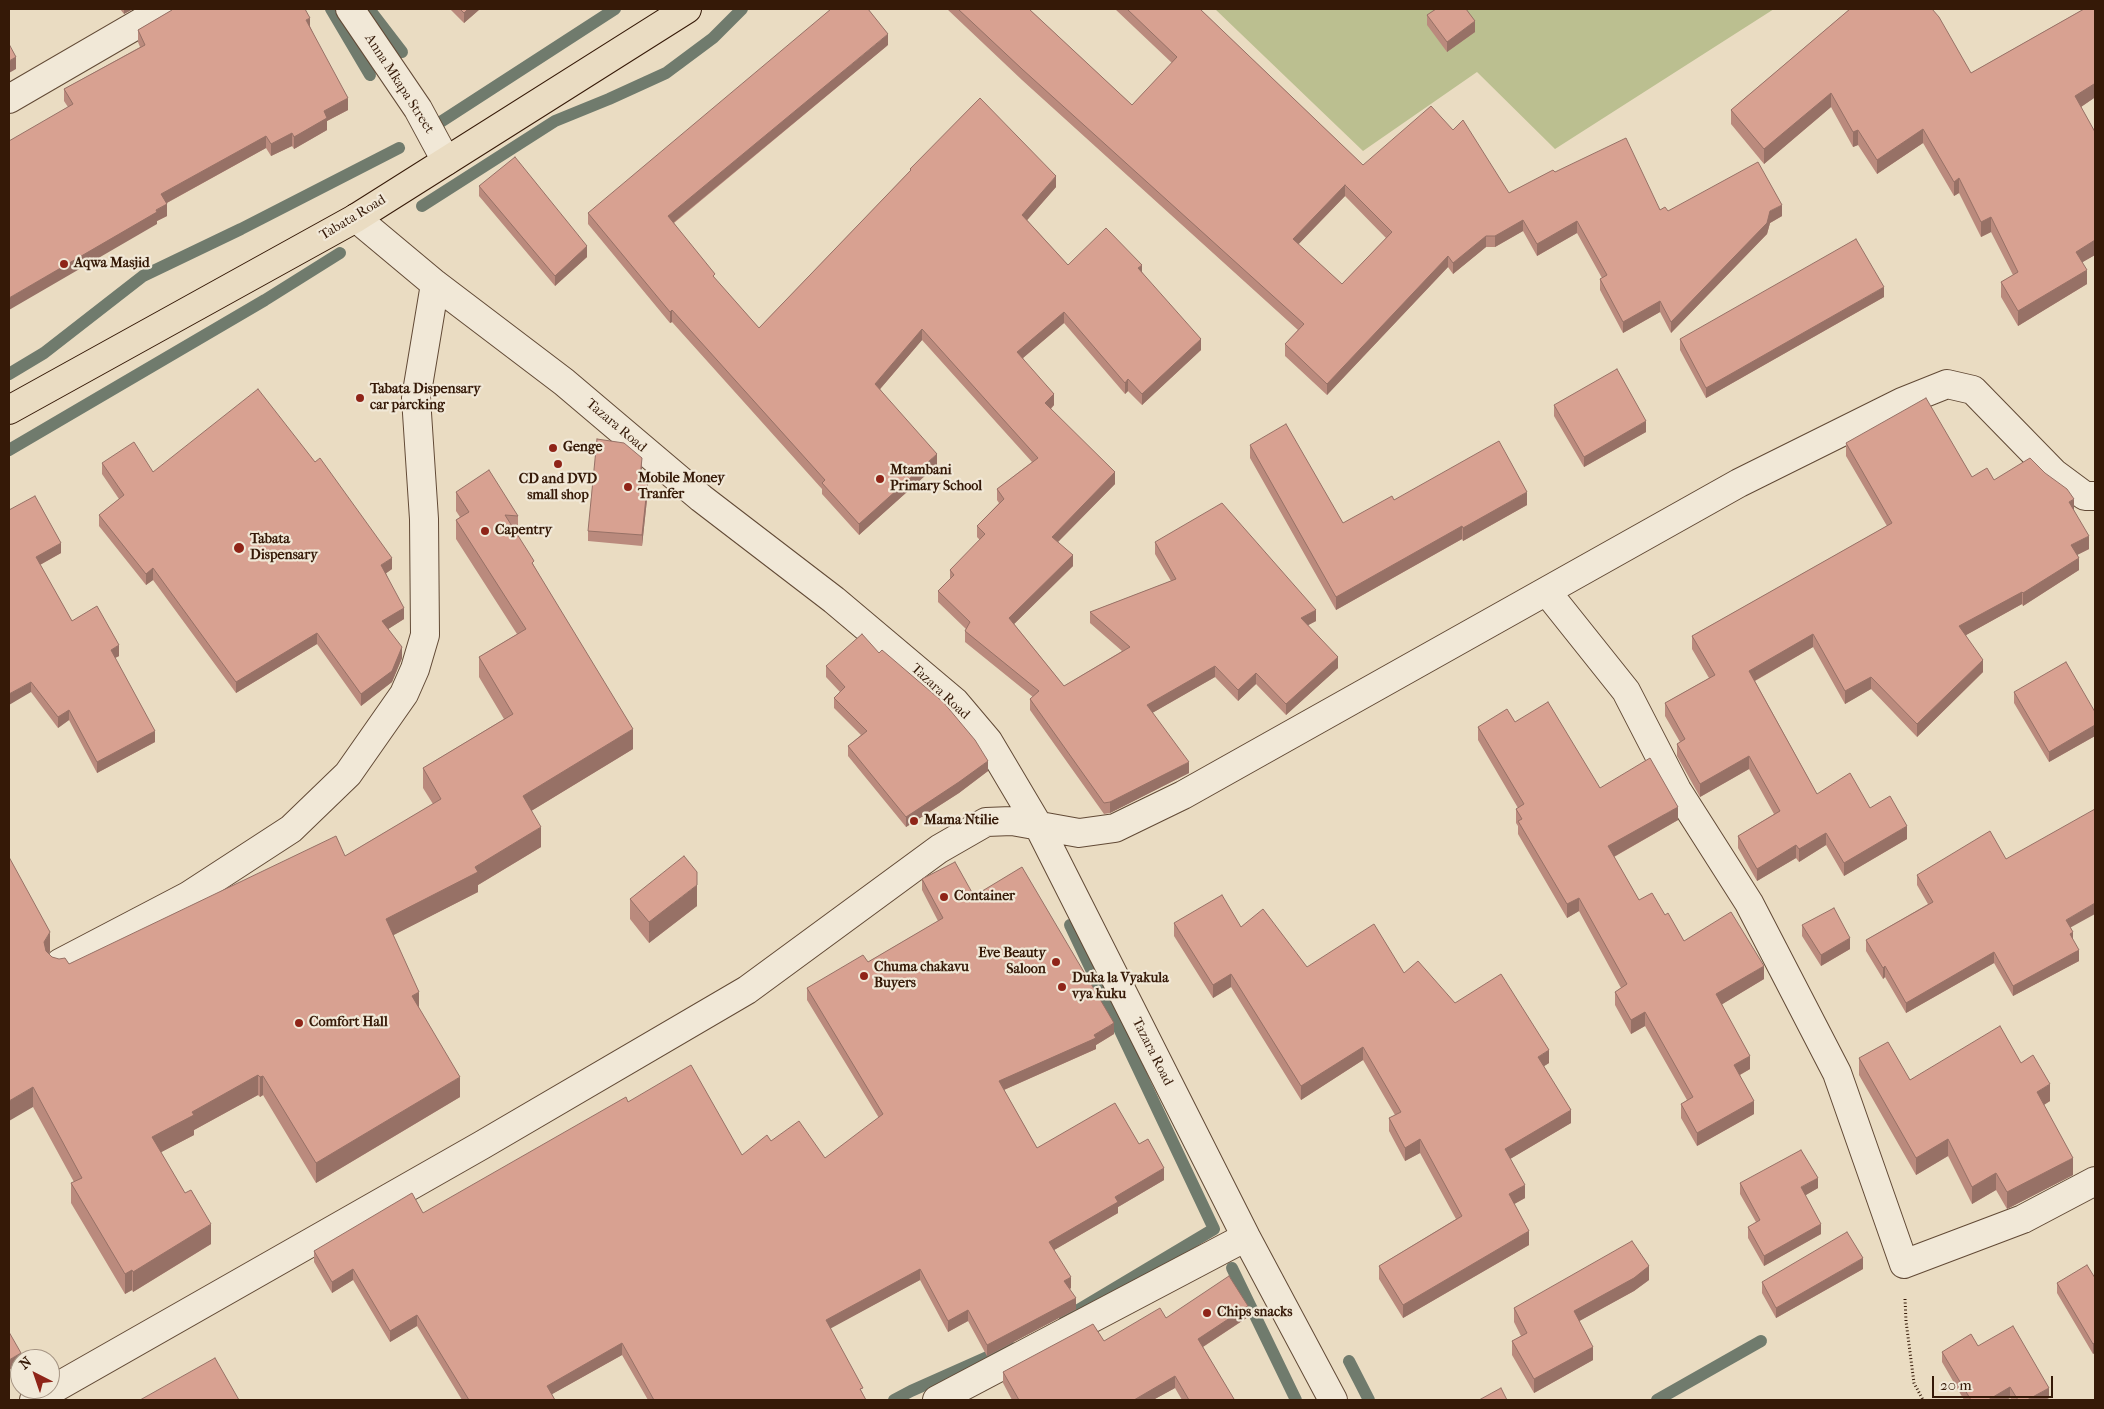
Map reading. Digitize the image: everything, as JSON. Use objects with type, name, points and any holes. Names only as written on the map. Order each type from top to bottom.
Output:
[{"type":"main road","name":"Tabata Road","points":[[9,410],[356,218],[687,9]]},
{"type":"street","points":[[9,99],[164,9]]},
{"type":"street","name":"Anna Mkapa Street","points":[[350,9],[418,109],[446,161]]},
{"type":"street","name":"Tazara Road","points":[[356,218],[435,284],[564,382],[702,498],[834,600],[955,702],[988,741],[1039,827],[1246,1237],[1333,1400]]},
{"type":"street","points":[[60,963],[188,896],[291,829],[348,774],[404,694],[415,669],[426,635],[424,519],[416,398],[435,284]]},
{"type":"street","points":[[34,1400],[474,1150],[747,990],[939,848],[986,822],[1012,821],[1079,833],[1115,828],[1183,796],[1739,483],[1902,402],[1947,384],[1973,390],[2054,473],[2085,496],[2095,496]]},
{"type":"street","points":[[1547,592],[1626,691],[1677,790],[1749,902],[1837,1073],[1904,1264],[2023,1220],[2095,1181]]},
{"type":"street","points":[[936,1400],[1246,1237]]},
{"type":"path","points":[[1904,1264],[1906,1321],[1914,1383],[1923,1400]]},
{"type":"green space","points":[[1215,9],[1774,9],[1555,149],[1477,72],[1363,151]]},
{"type":"building","points":[[173,9],[305,9],[310,18],[306,20],[348,98],[324,111],[327,118],[294,137],[292,133],[271,144],[266,136],[161,194],[167,204],[156,210],[157,212],[9,298],[9,141],[73,104],[64,89],[145,45],[138,30]]},
{"type":"building","points":[[460,9],[468,9],[464,13]]},
{"type":"building","points":[[831,9],[868,9],[888,34],[668,216],[715,274],[713,276],[759,328],[980,98],[1056,176],[1022,215],[1068,265],[1106,228],[1142,265],[1138,268],[1201,339],[1142,394],[1128,379],[1125,383],[1064,312],[1017,352],[1054,394],[1045,403],[1115,472],[1052,537],[1073,555],[1009,618],[1064,686],[1130,647],[1090,612],[1176,579],[1155,542],[1222,503],[1316,610],[1301,618],[1338,657],[1286,704],[1256,673],[1238,690],[1215,666],[1147,705],[1189,762],[1110,802],[1104,803],[1030,699],[1039,691],[965,631],[970,622],[938,591],[954,575],[950,570],[985,534],[977,526],[1004,499],[997,489],[1038,458],[922,329],[875,384],[937,454],[859,524],[822,483],[825,480],[672,310],[670,312],[588,213]]},
{"type":"building","points":[[958,9],[1029,9],[1132,105],[1177,57],[1127,9],[1200,9],[1363,165],[1431,106],[1453,130],[1463,120],[1509,193],[1553,170],[1555,172],[1626,138],[1660,210],[1665,207],[1668,211],[1758,162],[1782,205],[1770,211],[1767,223],[1671,322],[1660,301],[1623,322],[1600,279],[1607,275],[1577,221],[1537,244],[1523,220],[1495,236],[1486,236],[1453,263],[1448,256],[1327,384],[1285,344],[1304,324]],"holes":[[[1345,185],[1392,232],[1342,284],[1293,239]]]},
{"type":"building","points":[[1436,9],[1466,9],[1475,21],[1447,42],[1427,15]]},
{"type":"building","points":[[1850,9],[1932,9],[1939,17],[1971,73],[2084,9],[2095,9],[2095,85],[2075,96],[2095,132],[2095,240],[2076,252],[2087,270],[2018,311],[2001,282],[2018,272],[1991,217],[1981,222],[1959,178],[1954,182],[1923,129],[1877,160],[1858,130],[1853,132],[1831,93],[1764,149],[1731,110]]},
{"type":"building","points":[[9,44],[16,57],[9,61]]},
{"type":"building","points":[[515,157],[587,246],[555,276],[479,186]]},
{"type":"building","points":[[1856,239],[1884,287],[1706,388],[1680,339]]},
{"type":"building","points":[[1617,369],[1646,421],[1584,457],[1554,405]]},
{"type":"building","points":[[258,389],[315,462],[320,458],[392,558],[381,565],[404,608],[382,621],[402,647],[392,671],[361,694],[317,633],[236,682],[153,568],[146,574],[99,515],[124,495],[102,463],[134,442],[153,472]]},
{"type":"building","points":[[1926,398],[1972,477],[1987,468],[1994,480],[2030,458],[2045,473],[2067,489],[2074,499],[2069,502],[2089,536],[2071,545],[2079,558],[2023,593],[1959,626],[1983,660],[1917,724],[1871,677],[1845,691],[1813,634],[1749,671],[1817,794],[1850,773],[1870,808],[1890,796],[1907,826],[1844,863],[1826,833],[1799,849],[1796,845],[1757,869],[1738,836],[1780,811],[1749,756],[1700,784],[1677,744],[1685,739],[1665,703],[1715,675],[1692,636],[1892,523],[1846,443]]},
{"type":"building","points":[[1286,424],[1343,523],[1392,496],[1394,500],[1499,441],[1527,492],[1463,528],[1462,526],[1336,597],[1250,445]]},
{"type":"building","points":[[597,439],[624,443],[642,458],[640,478],[648,479],[642,535],[588,531]]},
{"type":"building","points":[[489,470],[518,516],[505,515],[633,729],[523,796],[541,827],[475,867],[478,872],[386,919],[419,992],[412,996],[460,1077],[316,1163],[263,1076],[260,1077],[258,1075],[192,1112],[194,1115],[152,1137],[185,1193],[191,1190],[211,1224],[133,1272],[132,1270],[125,1274],[71,1183],[82,1178],[33,1087],[9,1101],[9,857],[50,932],[44,942],[46,951],[52,957],[65,958],[69,964],[336,836],[345,856],[441,799],[423,768],[513,714],[479,657],[526,629],[456,520],[469,512],[456,492]]},
{"type":"building","points":[[35,496],[61,543],[36,557],[72,621],[97,606],[119,645],[111,650],[155,731],[97,762],[69,710],[58,717],[31,682],[9,694],[9,510]]},
{"type":"building","points":[[862,634],[879,653],[882,650],[944,703],[975,740],[988,761],[906,817],[848,746],[867,731],[834,698],[845,687],[826,666]]},
{"type":"building","points":[[2066,662],[2095,712],[2095,725],[2049,752],[2014,692]]},
{"type":"building","points":[[1548,702],[1600,788],[1650,758],[1678,807],[1608,846],[1639,900],[1652,893],[1665,915],[1668,913],[1684,941],[1731,912],[1764,966],[1716,994],[1750,1056],[1734,1065],[1754,1101],[1697,1133],[1681,1104],[1693,1097],[1645,1012],[1631,1020],[1615,992],[1627,984],[1579,898],[1567,904],[1518,821],[1522,819],[1516,809],[1524,804],[1478,727],[1507,709],[1515,722]]},
{"type":"building","points":[[2095,809],[2095,903],[2066,920],[2073,932],[2070,934],[2079,950],[2013,986],[1994,952],[1906,1003],[1885,966],[1883,968],[1866,940],[1933,902],[1917,875],[1990,831],[2006,859]]},
{"type":"building","points":[[684,856],[697,872],[697,885],[649,922],[630,899]]},
{"type":"building","points":[[955,862],[974,896],[1022,867],[1114,1023],[1094,1035],[1096,1038],[999,1081],[1037,1148],[1115,1103],[1139,1144],[1148,1139],[1164,1168],[1115,1197],[1118,1202],[1049,1242],[1071,1277],[1064,1281],[1076,1298],[987,1345],[968,1310],[948,1321],[920,1269],[826,1320],[863,1388],[860,1389],[866,1400],[654,1400],[622,1343],[547,1386],[555,1400],[469,1400],[417,1315],[390,1331],[353,1269],[332,1282],[314,1251],[412,1193],[423,1213],[626,1097],[628,1102],[691,1065],[742,1155],[767,1135],[771,1141],[799,1121],[825,1158],[883,1114],[807,988],[863,955],[868,962],[943,918],[922,879]]},
{"type":"building","points":[[1222,895],[1241,927],[1263,909],[1307,967],[1374,924],[1404,973],[1418,961],[1455,1003],[1501,974],[1549,1050],[1538,1057],[1571,1110],[1505,1149],[1525,1185],[1509,1194],[1529,1231],[1403,1305],[1379,1266],[1462,1216],[1420,1139],[1405,1148],[1389,1118],[1401,1112],[1363,1047],[1301,1086],[1231,974],[1213,985],[1174,923]]},
{"type":"building","points":[[1834,908],[1850,938],[1821,955],[1802,925]]},
{"type":"building","points":[[2000,1026],[2021,1063],[2033,1055],[2050,1084],[2037,1092],[2073,1158],[2007,1192],[1996,1173],[1972,1187],[1948,1139],[1916,1158],[1859,1058],[1888,1042],[1910,1080]]},
{"type":"building","points":[[1801,1150],[1818,1178],[1801,1187],[1821,1224],[1764,1256],[1748,1227],[1760,1220],[1740,1183]]},
{"type":"building","points":[[1847,1232],[1863,1258],[1776,1308],[1762,1282]]},
{"type":"building","points":[[1632,1241],[1649,1266],[1634,1278],[1574,1311],[1593,1347],[1534,1379],[1512,1341],[1527,1333],[1514,1308]]},
{"type":"building","points":[[2087,1265],[2095,1278],[2095,1342],[2093,1344],[2057,1283]]},
{"type":"building","points":[[1229,1276],[1248,1306],[1198,1339],[1234,1399],[1189,1400],[1175,1376],[1134,1400],[1019,1400],[1003,1372],[1093,1324],[1104,1341],[1160,1308],[1166,1318]]},
{"type":"building","points":[[2013,1326],[2049,1388],[2027,1400],[2018,1400],[2010,1387],[1988,1400],[1971,1400],[1942,1352],[1971,1334],[1978,1346]]},
{"type":"building","points":[[9,1332],[19,1349],[10,1349],[9,1360]]},
{"type":"building","points":[[215,1358],[239,1400],[140,1400]]},
{"type":"building","points":[[1501,1388],[1507,1400],[1479,1400]]},
{"type":"waterway","points":[[331,9],[370,75]]},
{"type":"waterway","points":[[369,9],[402,52]]},
{"type":"waterway","points":[[439,123],[615,9]]},
{"type":"waterway","points":[[422,206],[555,121],[666,73],[713,38],[742,9]]},
{"type":"waterway","points":[[9,374],[44,353],[143,276],[241,229],[399,148]]},
{"type":"waterway","points":[[9,450],[265,300],[340,253]]},
{"type":"waterway","points":[[1065,1318],[1214,1229],[1070,925]]},
{"type":"waterway","points":[[1232,1268],[1296,1400]]},
{"type":"waterway","points":[[1657,1400],[1761,1341]]},
{"type":"waterway","points":[[894,1400],[1010,1347]]},
{"type":"waterway","points":[[1349,1361],[1369,1400]]},
{"type":"place","name":"Aqwa Masjid","points":[[64,264]]},
{"type":"place","name":"Tabata Dispensary car parcking","points":[[360,398]]},
{"type":"place","name":"Genge","points":[[553,448]]},
{"type":"place","name":"CD and DVD small shop","points":[[558,464]]},
{"type":"place","name":"Mtambani Primary School","points":[[880,479]]},
{"type":"place","name":"Mobile Money Tranfer","points":[[628,487]]},
{"type":"place","name":"Capentry","points":[[485,531]]},
{"type":"place","name":"Tabata Dispensary","points":[[239,548]]},
{"type":"place","name":"Mama Ntilie","points":[[914,821]]},
{"type":"place","name":"Container","points":[[944,897]]},
{"type":"place","name":"Eve Beauty Saloon","points":[[1056,962]]},
{"type":"place","name":"Chuma chakavu Buyers","points":[[864,976]]},
{"type":"place","name":"Duka la Vyakula vya kuku","points":[[1062,987]]},
{"type":"place","name":"Comfort Hall","points":[[299,1023]]},
{"type":"place","name":"Chips snacks","points":[[1207,1313]]}]
